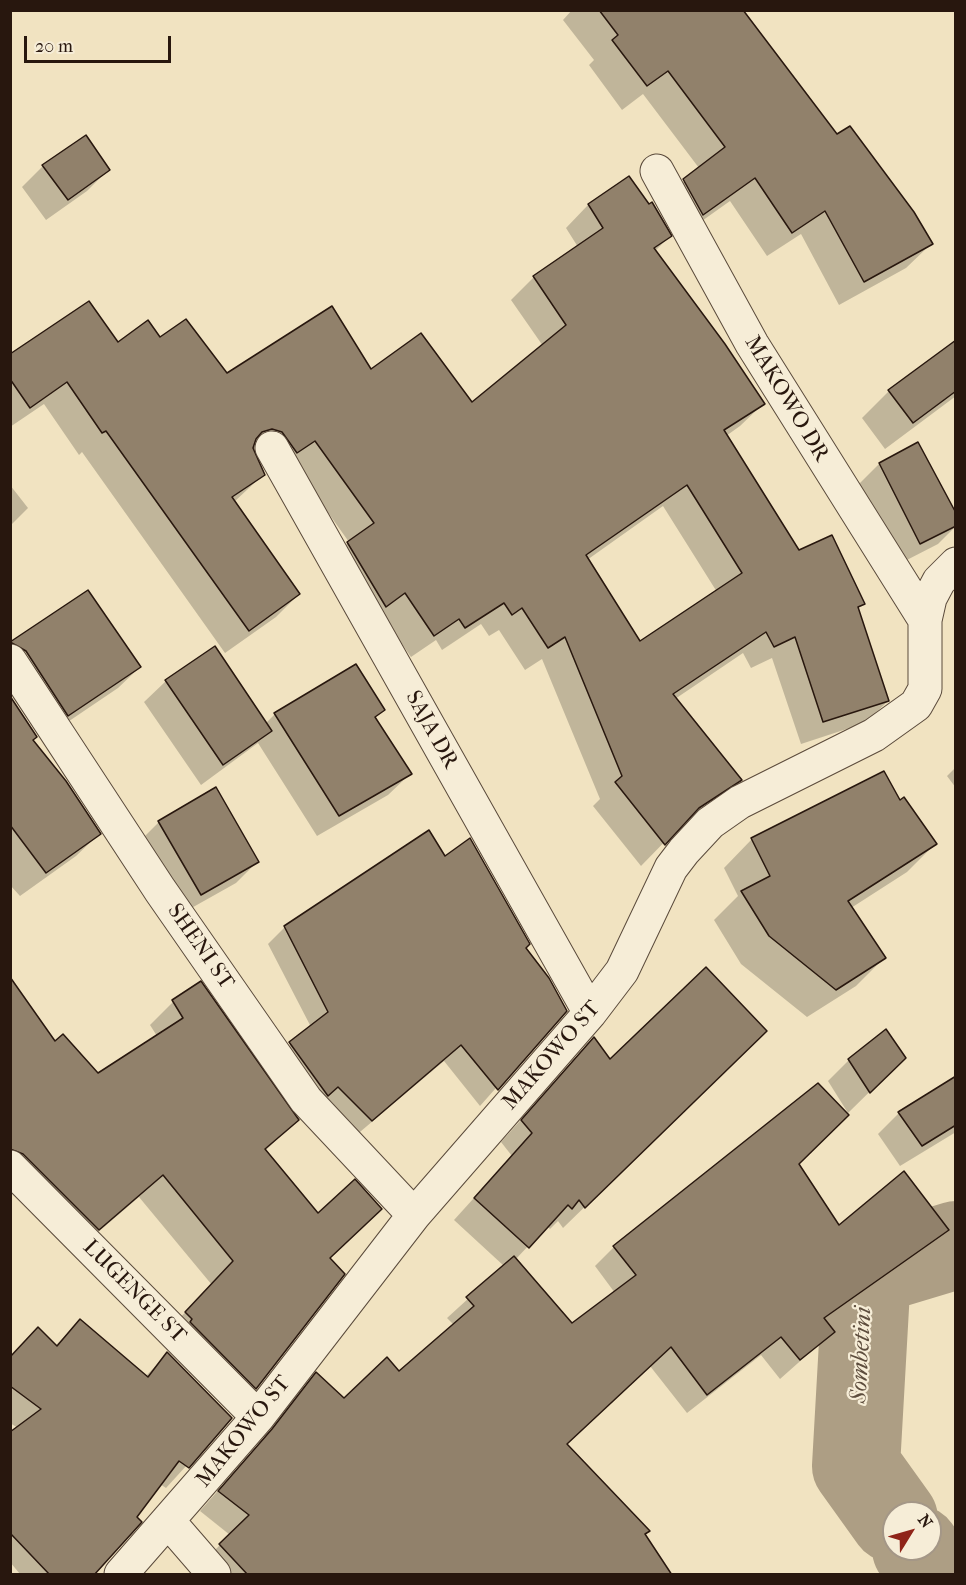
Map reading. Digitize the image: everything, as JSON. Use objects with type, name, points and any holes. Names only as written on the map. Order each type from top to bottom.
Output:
[{"type":"street","name":"MAKOWO DR","points":[[657,171],[752,344],[925,620]]},
{"type":"street","name":"SAJA DR","points":[[272,448],[590,1013]]},
{"type":"street","name":"MAKOWO ST","points":[[122,1575],[258,1418],[414,1215],[590,1013],[622,971],[671,868],[710,823],[740,802],[874,735],[916,705],[925,689],[925,620],[930,598],[939,582],[956,564]]},
{"type":"street","name":"SHENI ST","points":[[10,661],[160,890],[306,1100],[414,1215]]},
{"type":"street","name":"LUGENGE ST","points":[[10,1167],[258,1418]]},
{"type":"street","points":[[170,1522],[214,1575]]},
{"type":"building","points":[[599,10],[743,10],[837,134],[850,126],[914,212],[933,244],[864,282],[825,211],[792,233],[755,178],[703,215],[683,179],[725,147],[668,71],[647,86],[612,40],[618,35]]},
{"type":"building","points":[[86,135],[110,170],[68,200],[42,165]]},
{"type":"building","points":[[629,176],[649,204],[652,202],[672,236],[654,248],[725,344],[765,404],[724,430],[799,550],[832,535],[865,604],[858,607],[889,701],[823,722],[795,637],[774,647],[766,632],[673,694],[742,780],[699,808],[665,845],[615,782],[622,776],[565,637],[548,648],[522,608],[512,615],[504,603],[465,628],[459,619],[434,636],[405,593],[386,607],[347,542],[374,523],[315,441],[297,453],[282,432],[272,429],[262,432],[253,448],[265,475],[232,497],[300,594],[249,631],[106,431],[102,433],[67,382],[30,408],[10,379],[10,354],[89,301],[118,342],[148,320],[160,337],[186,319],[227,373],[332,306],[371,369],[421,333],[472,402],[566,325],[533,276],[603,228],[588,204]],"holes":[[[687,485],[742,573],[640,641],[586,555]]]},
{"type":"building","points":[[956,340],[956,391],[913,423],[888,390]]},
{"type":"building","points":[[918,442],[956,513],[956,526],[920,544],[879,463]]},
{"type":"building","points":[[88,590],[141,667],[68,716],[26,651],[10,642]]},
{"type":"building","points":[[215,646],[272,731],[223,765],[165,680]]},
{"type":"building","points":[[356,664],[385,710],[375,717],[412,774],[339,816],[274,713]]},
{"type":"building","points":[[10,696],[37,737],[33,740],[66,781],[101,834],[46,873],[10,825]]},
{"type":"building","points":[[884,771],[900,800],[904,797],[937,844],[848,901],[886,958],[836,990],[769,936],[741,891],[770,876],[751,838]]},
{"type":"building","points":[[216,787],[259,862],[201,895],[158,821]]},
{"type":"building","points":[[429,830],[445,856],[470,838],[530,944],[526,948],[549,978],[567,1011],[498,1090],[461,1045],[372,1121],[338,1087],[328,1096],[289,1042],[328,1012],[284,926]]},
{"type":"building","points":[[706,967],[767,1031],[585,1208],[579,1200],[572,1209],[568,1205],[529,1248],[474,1198],[532,1133],[521,1120],[594,1037],[610,1059]]},
{"type":"building","points":[[10,977],[55,1041],[63,1034],[98,1073],[183,1018],[172,1000],[201,981],[299,1120],[265,1149],[318,1213],[355,1179],[382,1209],[330,1258],[345,1274],[256,1389],[190,1322],[192,1319],[185,1312],[233,1261],[163,1175],[99,1230],[23,1154],[10,1149]]},
{"type":"building","points":[[886,1029],[906,1058],[870,1093],[848,1059]]},
{"type":"building","points":[[956,1076],[956,1125],[922,1146],[898,1112]]},
{"type":"building","points":[[818,1083],[849,1115],[799,1164],[839,1225],[904,1171],[949,1230],[824,1318],[835,1332],[800,1360],[781,1337],[707,1395],[671,1347],[567,1444],[650,1531],[645,1534],[672,1575],[248,1575],[219,1544],[249,1515],[218,1491],[272,1429],[316,1372],[344,1398],[387,1357],[399,1371],[474,1306],[466,1297],[514,1256],[572,1323],[636,1275],[613,1246]]},
{"type":"building","points":[[80,1319],[148,1377],[167,1352],[232,1418],[189,1468],[179,1461],[137,1517],[142,1522],[94,1575],[50,1575],[10,1533],[10,1432],[41,1409],[10,1386],[10,1357],[38,1327],[57,1346]]},
{"type":"waterway","name":"Sombetini","points":[[882,1502],[856,1466],[867,1272],[956,1245]]},
{"type":"waterway","name":"Sombetini","points":[[925,1561],[934,1574]]}]
